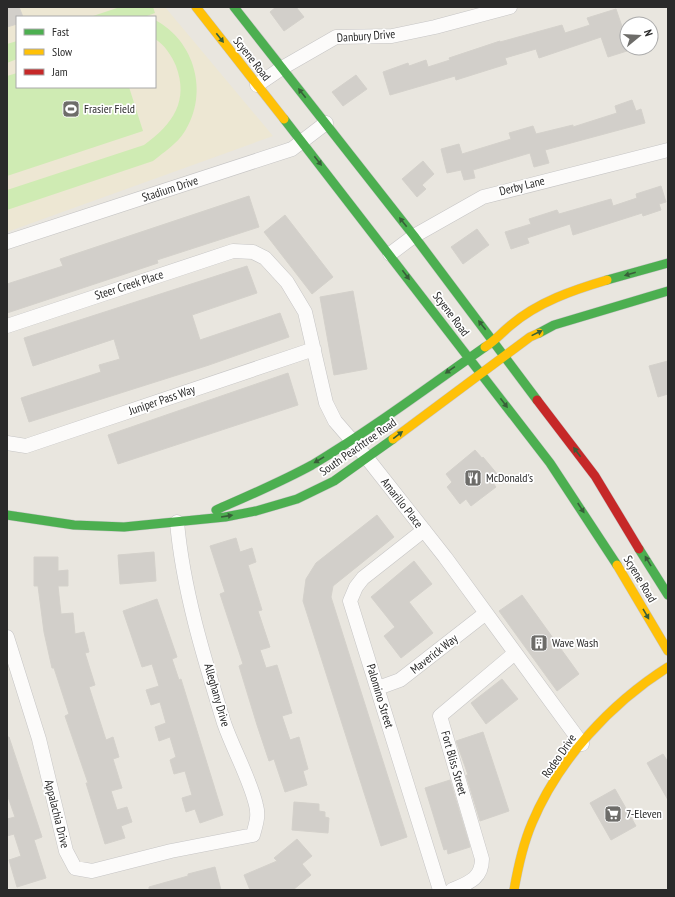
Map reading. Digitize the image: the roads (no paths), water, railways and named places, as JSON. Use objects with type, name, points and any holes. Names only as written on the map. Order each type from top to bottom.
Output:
[{"type":"main road","name":"Scyene Road","points":[[196,7],[257,86],[303,142],[481,372],[571,494],[619,568],[668,651]]},
{"type":"main road","name":"Scyene Road","points":[[234,7],[414,236],[494,340],[595,476],[668,595]]},
{"type":"main road","points":[[183,521],[244,499],[278,482],[352,440],[494,340],[503,330],[523,314],[553,299],[606,281],[668,263]]},
{"type":"main road","name":"South Peachtree Road","points":[[7,515],[74,525],[124,527],[256,511],[297,499],[334,481],[530,337],[554,325],[668,291]]},
{"type":"main road","name":"Rodeo Drive","points":[[514,890],[532,822],[558,775],[591,732],[628,695],[653,675],[668,667]]},
{"type":"street","name":"Danbury Drive","points":[[257,86],[282,68],[336,37],[392,36],[435,27],[510,7]]},
{"type":"street","name":"Stadium Drive","points":[[7,242],[292,149],[326,123]]},
{"type":"street","name":"Derby Lane","points":[[390,254],[414,236],[482,197],[668,150]]},
{"type":"street","name":"Steer Creek Place","points":[[7,326],[233,251],[253,252]]},
{"type":"street","name":"Amarillo Place","points":[[253,252],[265,258],[287,282],[305,312],[326,403],[335,421],[367,458],[424,530],[582,744]]},
{"type":"street","name":"Juniper Pass Way","points":[[8,448],[26,446],[314,349]]},
{"type":"street","name":"Alleghany Drive","points":[[183,521],[180,555],[195,620],[225,724],[256,805],[258,820],[253,835],[222,841]]},
{"type":"street","name":"Palomino Street","points":[[424,530],[363,578],[356,587],[350,601],[440,890]]},
{"type":"street","name":"Maverick Way","points":[[378,688],[400,680],[486,613]]},
{"type":"street","name":"Appalachia Drive","points":[[7,637],[39,739],[66,850],[75,868],[92,871],[222,841]]},
{"type":"street","name":"Fort Bliss Street","points":[[452,890],[470,882],[477,876],[482,868],[482,859],[440,716],[515,653]]},
{"type":"place","name":"Frasier Field","points":[[71,109]]},
{"type":"place","name":"McDonald's","points":[[473,478]]},
{"type":"place","name":"Wave Wash","points":[[539,643]]},
{"type":"place","name":"7-Eleven","points":[[613,814]]}]
